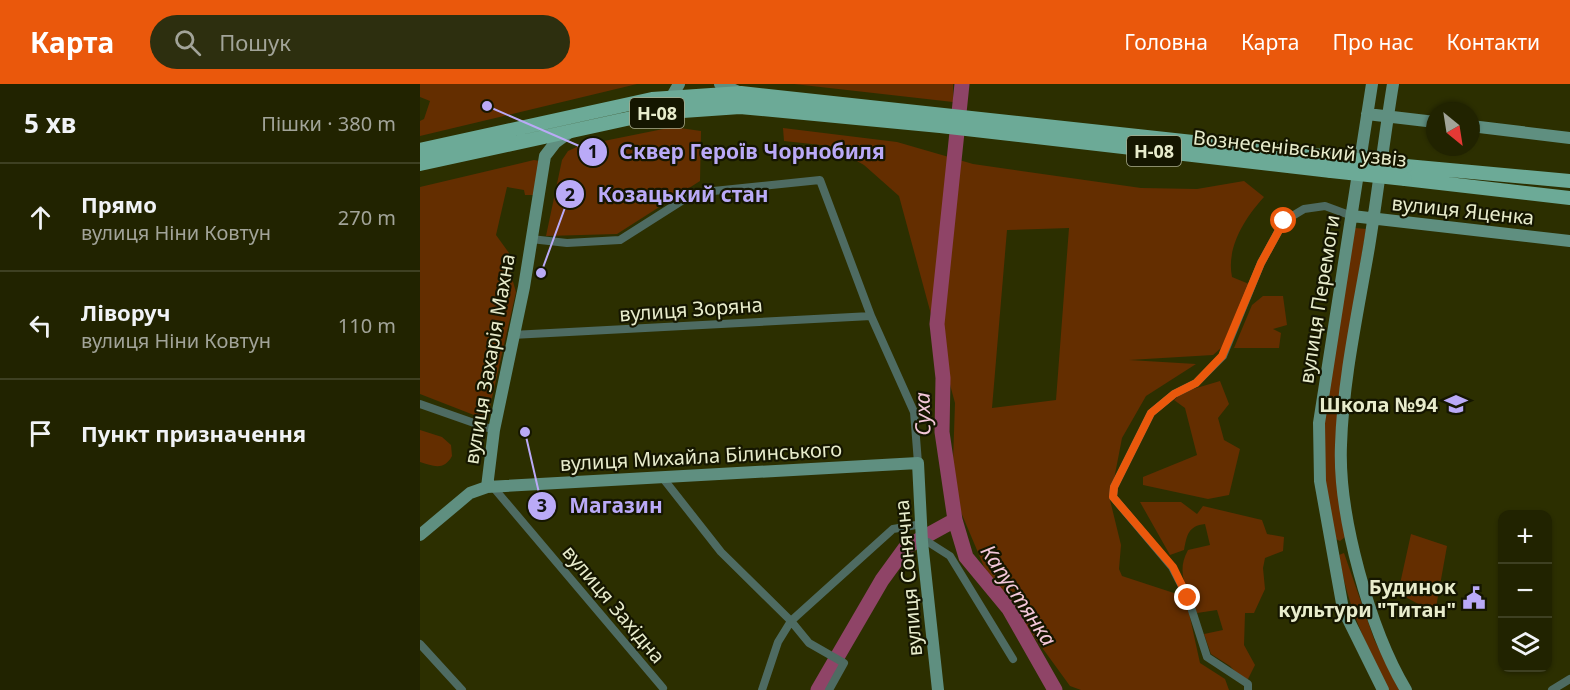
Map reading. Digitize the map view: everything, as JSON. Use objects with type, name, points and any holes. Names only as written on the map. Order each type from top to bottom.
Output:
[{"type":"main road","name":"Н-08","points":[[420,150],[652,99],[741,93]]},
{"type":"main road","name":"Вознесенівський узвіз","points":[[741,93],[940,121],[1405,172],[1570,198]]},
{"type":"main road","name":"Вознесенівський узвіз","points":[[576,128],[654,113],[740,107],[940,121]]},
{"type":"main road","name":"Н-08","points":[[420,164],[576,128]]},
{"type":"main road","name":"Вознесенівський узвіз","points":[[1405,172],[1570,181]]},
{"type":"street","points":[[671,98],[679,84]]},
{"type":"street","points":[[720,84],[741,93]]},
{"type":"street","name":"вулиця Перемоги","points":[[1372,84],[1319,423],[1320,481],[1343,609],[1383,690]]},
{"type":"street","name":"вулиця Перемоги","points":[[1393,84],[1346,392],[1341,447],[1344,494],[1354,545],[1373,617],[1393,668],[1406,690]]},
{"type":"street","points":[[1367,114],[1426,121]]},
{"type":"street","points":[[1480,127],[1570,138]]},
{"type":"street","points":[[519,142],[540,149],[545,156],[555,143],[576,128]]},
{"type":"street","name":"вулиця Захарія Махна","points":[[420,535],[470,494],[490,487],[494,430],[545,156]]},
{"type":"street","points":[[531,239],[567,243],[620,240],[694,193],[820,180],[871,316],[914,412],[918,463]]},
{"type":"street","points":[[1248,690],[1248,684],[1207,657],[1188,598],[1173,567],[1113,497],[1114,487],[1151,413],[1174,394],[1196,383],[1222,356],[1261,263],[1284,221],[1304,209],[1325,206],[1352,216]]},
{"type":"street","name":"вулиця Яценка","points":[[1352,216],[1570,241]]},
{"type":"street","name":"вулиця Зоряна","points":[[512,335],[871,316]]},
{"type":"street","points":[[420,404],[494,430]]},
{"type":"street","name":"вулиця Михайла Білинського","points":[[490,487],[918,463]]},
{"type":"street","name":"вулиця Сонячна","points":[[918,463],[922,532],[938,690]]},
{"type":"street","points":[[662,477],[721,552],[791,621],[809,643],[844,663],[831,687]]},
{"type":"street","name":"вулиця Західна","points":[[490,487],[663,688]]},
{"type":"street","points":[[762,690],[778,642],[791,621],[893,529],[922,532],[928,542],[950,556],[1013,659]]},
{"type":"street","points":[[1331,549],[1354,545]]},
{"type":"street","points":[[420,644],[462,690]]},
{"type":"street","points":[[1552,690],[1570,679]]},
{"type":"shaded area","points":[[420,84],[637,84],[420,136],[420,121],[424,119],[430,101],[420,97]]},
{"type":"shaded area","points":[[794,84],[953,84],[953,102]]},
{"type":"shaded area","points":[[673,127],[701,131],[700,181],[617,234],[546,236],[562,160],[568,151],[579,146]]},
{"type":"shaded area","points":[[783,128],[897,142],[973,164],[1141,188],[1197,189],[1244,181],[1264,197],[1250,214],[1234,244],[1232,277],[1249,284],[1221,348],[1213,355],[1129,360],[1196,364],[1146,396],[1122,438],[1110,500],[1121,545],[1119,569],[1122,576],[1180,595],[1189,613],[1200,663],[1225,679],[1229,690],[1081,690],[1070,686],[985,569],[952,491],[955,403],[899,196],[864,165],[830,146],[784,141]],"holes":[[[1069,228],[1056,400],[992,408],[1007,230]]]},
{"type":"shaded area","points":[[534,160],[540,161],[534,195],[525,195],[524,190],[507,187],[496,235],[509,253],[506,268],[510,271],[516,292],[488,416],[479,417],[420,394],[420,187]]},
{"type":"shaded area","points":[[1355,228],[1366,229],[1346,350],[1345,537],[1340,541],[1334,538],[1327,490],[1324,454],[1325,416],[1331,362]]},
{"type":"shaded area","points":[[1263,296],[1283,296],[1287,325],[1273,329],[1281,333],[1279,348],[1234,348],[1252,305]]},
{"type":"shaded area","points":[[1220,381],[1229,404],[1218,418],[1224,440],[1240,449],[1229,495],[1208,499],[1143,485],[1143,477],[1197,455],[1185,408],[1174,400],[1183,392]]},
{"type":"shaded area","points":[[420,430],[442,437],[451,445],[452,456],[449,461],[442,466],[420,462]]},
{"type":"shaded area","points":[[1140,502],[1181,502],[1197,514],[1203,506],[1262,520],[1267,534],[1284,537],[1283,551],[1265,558],[1263,568],[1265,589],[1254,613],[1245,613],[1244,645],[1255,665],[1246,683],[1230,666],[1211,654],[1204,634],[1223,630],[1217,610],[1197,613],[1184,582],[1184,558],[1188,550],[1210,545],[1205,524],[1189,532],[1184,550],[1170,555]]},
{"type":"shaded area","points":[[1411,534],[1447,546],[1435,613],[1398,593]]},
{"type":"shaded area","points":[[1344,553],[1374,639],[1399,690],[1388,690],[1358,624],[1342,574],[1339,555]]},
{"type":"waterway","name":"Суха","points":[[818,690],[882,580],[906,547],[955,520],[942,432],[943,378],[937,324],[962,84]]},
{"type":"waterway","name":"Капустянка","points":[[955,520],[966,557],[1009,609],[1055,690]]},
{"type":"place","name":"Сквер Героїв Чорнобиля","points":[[487,106]]},
{"type":"place","name":"Козацький стан","points":[[541,273]]},
{"type":"place","name":"Школа №94","points":[[1456,404]]},
{"type":"place","name":"Магазин","points":[[525,432]]},
{"type":"place","name":"Будинок культури \"Титан\"","points":[[1474,598]]},
{"type":"route","points":[[1188,598],[1173,567],[1113,497],[1114,487],[1151,413],[1174,394],[1196,383],[1222,356],[1261,263],[1284,221]]}]
